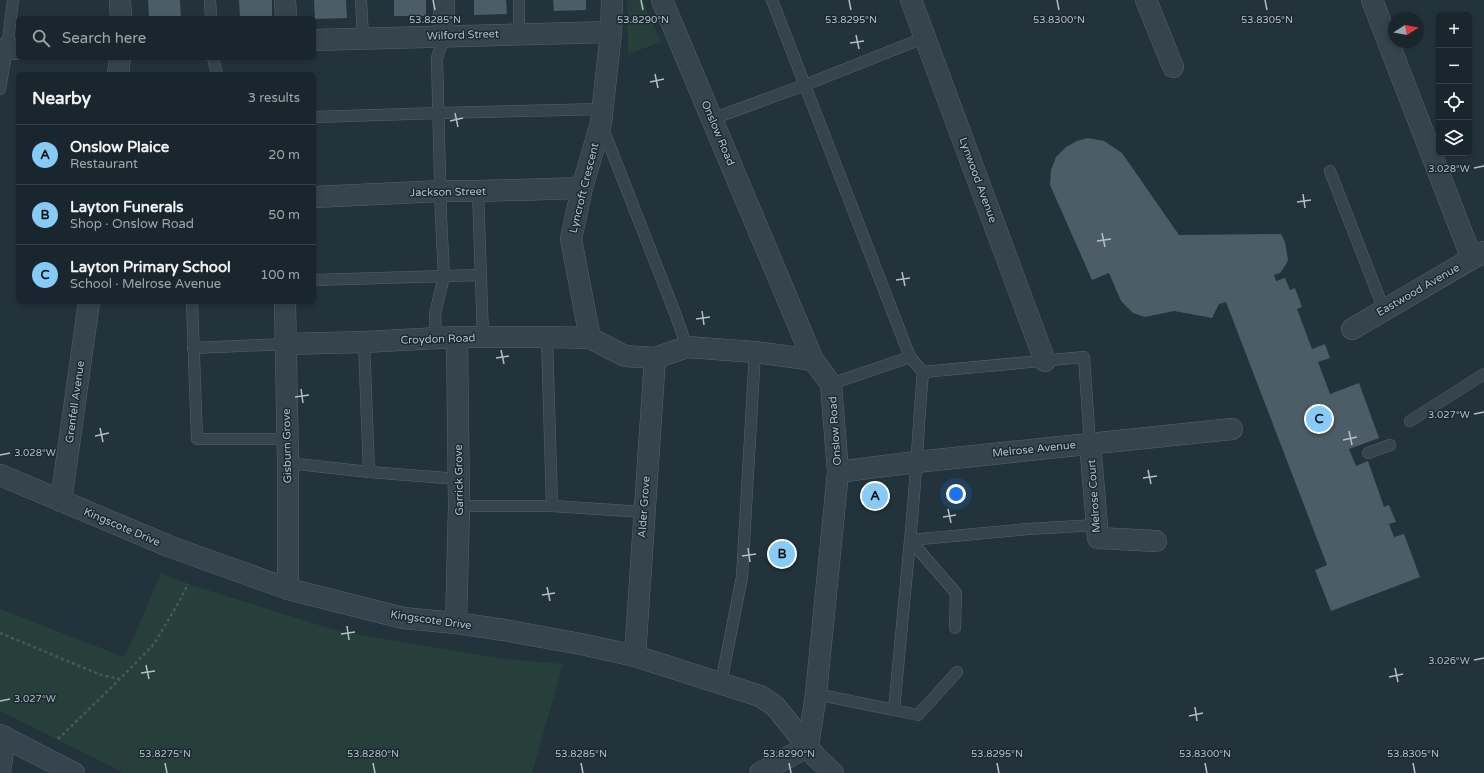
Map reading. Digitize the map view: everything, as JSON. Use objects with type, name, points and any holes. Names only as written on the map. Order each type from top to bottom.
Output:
[{"type":"street","points":[[120,0],[121,16]]},
{"type":"street","points":[[285,0],[286,16]]},
{"type":"street","points":[[444,0],[444,37]]},
{"type":"street","name":"Lyncroft Crescent","points":[[590,338],[571,239],[582,188],[602,116],[611,32],[612,0]]},
{"type":"street","name":"Onslow Road","points":[[662,0],[813,360],[832,384],[838,472],[816,694],[808,746]]},
{"type":"street","name":"Lynwood Avenue","points":[[912,0],[1045,361]]},
{"type":"street","points":[[1146,0],[1173,67]]},
{"type":"street","points":[[1372,0],[1478,255]]},
{"type":"street","name":"Wilford Street","points":[[316,40],[444,37],[519,33],[611,32]]},
{"type":"street","points":[[118,72],[120,60]]},
{"type":"street","name":"Jackson Street","points":[[316,197],[441,191],[582,188]]},
{"type":"street","name":"Eastwood Avenue","points":[[1352,329],[1478,255]]},
{"type":"street","name":"Grenfell Avenue","points":[[61,501],[89,304]]},
{"type":"street","name":"Gisburn Grove","points":[[285,304],[288,463],[288,589]]},
{"type":"street","name":"Croydon Road","points":[[286,344],[457,337],[590,338]]},
{"type":"street","name":"Garrick Grove","points":[[456,623],[460,506],[457,337]]},
{"type":"street","points":[[590,338],[625,356],[655,358],[687,347],[755,352],[813,360]]},
{"type":"street","name":"Alder Grove","points":[[635,656],[655,358]]},
{"type":"street","name":"Melrose Avenue","points":[[838,472],[1090,443],[1232,430]]},
{"type":"street","name":"Melrose Court","points":[[1090,443],[1098,538],[1156,541]]},
{"type":"street","name":"Kingscote Drive","points":[[0,475],[171,548],[288,589],[404,618],[456,623],[586,645],[635,656],[760,696],[776,706],[808,746],[833,773]]},
{"type":"street","points":[[0,772],[2,736],[74,773]]},
{"type":"street","points":[[760,773],[808,746]]},
{"type":"lane","points":[[0,89],[8,49],[13,0]]},
{"type":"lane","points":[[210,0],[211,16]]},
{"type":"lane","points":[[361,0],[363,38]]},
{"type":"lane","points":[[519,0],[519,33]]},
{"type":"lane","points":[[772,0],[910,357],[923,372],[917,432],[915,491],[894,710]]},
{"type":"lane","points":[[436,338],[435,314],[444,276],[437,58],[444,37]]},
{"type":"lane","points":[[712,119],[805,85],[926,37]]},
{"type":"lane","points":[[214,60],[216,72]]},
{"type":"lane","points":[[316,117],[439,113],[602,116],[687,347]]},
{"type":"lane","points":[[1330,171],[1384,310]]},
{"type":"lane","points":[[478,191],[482,338]]},
{"type":"lane","points":[[316,280],[480,275]]},
{"type":"lane","points":[[192,304],[197,439],[287,439]]},
{"type":"lane","points":[[547,337],[552,506]]},
{"type":"lane","points":[[364,342],[369,472]]},
{"type":"lane","points":[[193,348],[286,344]]},
{"type":"lane","points":[[721,683],[742,576],[755,352]]},
{"type":"lane","points":[[832,384],[910,357]]},
{"type":"lane","points":[[923,372],[1084,357],[1090,443]]},
{"type":"lane","points":[[1410,421],[1484,374]]},
{"type":"lane","points":[[1368,452],[1390,445]]},
{"type":"lane","points":[[288,463],[369,472],[459,479]]},
{"type":"lane","points":[[460,506],[552,506],[644,512]]},
{"type":"lane","points":[[910,540],[1028,529],[1097,525]]},
{"type":"lane","points":[[910,540],[956,593],[955,628]]},
{"type":"lane","points":[[816,694],[918,715],[957,672]]},
{"type":"path","points":[[40,756],[154,644],[188,584]]},
{"type":"path","points":[[0,633],[101,675],[120,679]]},
{"type":"green space","points":[[627,0],[642,0],[661,42],[628,54]]},
{"type":"green space","points":[[161,573],[188,584],[338,631],[497,658],[563,664],[532,773],[124,773],[0,711],[0,609],[124,657]]},
{"type":"building","points":[[148,0],[180,0],[181,16],[149,16]]},
{"type":"building","points":[[239,0],[272,0],[272,16],[240,16]]},
{"type":"building","points":[[314,0],[346,0],[347,18],[316,19]]},
{"type":"building","points":[[394,0],[426,0],[426,16],[394,16]]},
{"type":"building","points":[[474,0],[506,0],[507,14],[474,15]]},
{"type":"building","points":[[553,0],[586,0],[586,10],[554,11]]},
{"type":"building","points":[[1088,138],[1104,141],[1122,153],[1179,235],[1281,234],[1285,242],[1288,260],[1280,273],[1274,275],[1276,281],[1285,278],[1290,290],[1295,288],[1302,307],[1297,309],[1312,349],[1325,344],[1330,358],[1318,362],[1330,394],[1359,383],[1379,438],[1349,449],[1356,466],[1368,461],[1384,507],[1389,505],[1396,522],[1389,524],[1394,537],[1404,534],[1420,577],[1331,611],[1315,570],[1327,565],[1226,302],[1219,304],[1212,318],[1174,311],[1145,317],[1133,313],[1121,301],[1109,273],[1092,280],[1050,185],[1051,170],[1056,157],[1066,147],[1077,141]]},
{"type":"place","name":"Layton Primary School","points":[[1319,419]]},
{"type":"place","name":"Onslow Plaice","points":[[875,496]]},
{"type":"place","name":"Layton Funerals","points":[[782,554]]}]
